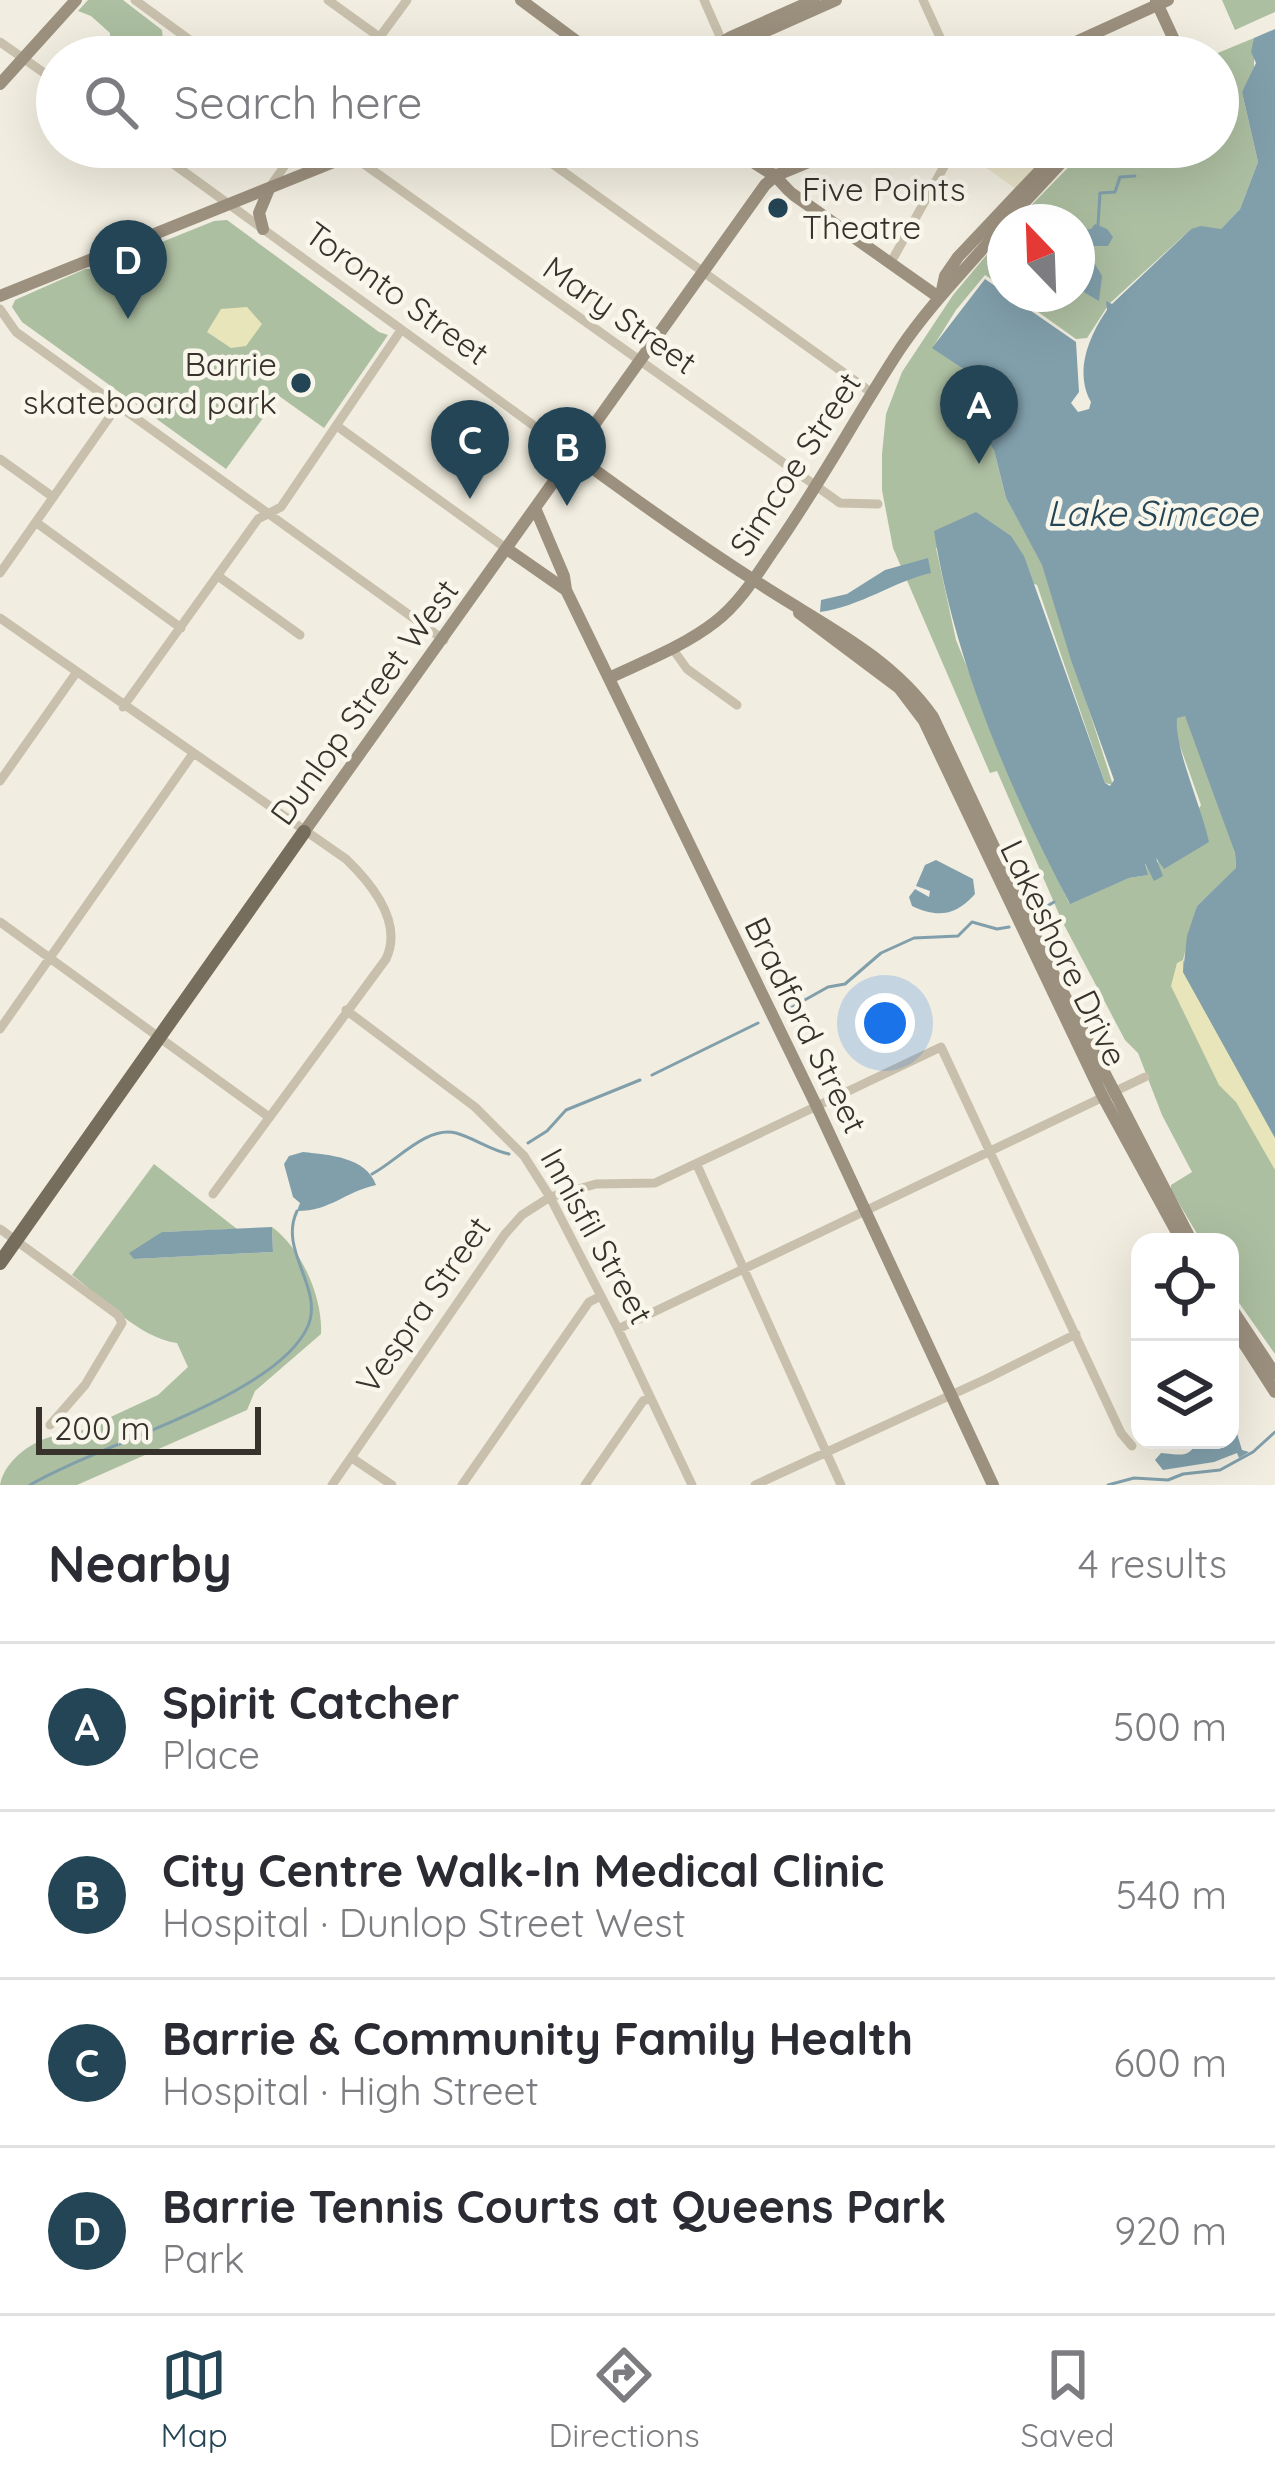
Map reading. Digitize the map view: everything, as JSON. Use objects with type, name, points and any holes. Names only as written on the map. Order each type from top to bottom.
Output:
[{"type":"main road","points":[[45,36],[76,0]]},
{"type":"main road","points":[[521,0],[569,36]]},
{"type":"main road","points":[[733,36],[814,0]]},
{"type":"main road","points":[[755,36],[836,0]]},
{"type":"main road","points":[[1088,36],[1160,2],[1171,36]]},
{"type":"main road","points":[[0,85],[36,47]]},
{"type":"main road","points":[[0,296],[311,168]]},
{"type":"main road","points":[[762,168],[890,264],[939,294]]},
{"type":"main road","points":[[775,176],[794,168]]},
{"type":"main road","name":"Simcoe Street","points":[[939,294],[944,276],[958,257],[1042,168]]},
{"type":"main road","name":"Simcoe Street","points":[[1022,204],[1056,168]]},
{"type":"main road","name":"Dunlop Street West","points":[[0,1262],[638,361],[775,176]]},
{"type":"main road","points":[[263,229],[260,207],[269,188]]},
{"type":"main road","name":"Simcoe Street","points":[[609,678],[716,621],[753,580],[818,487],[872,393],[939,294],[987,244]]},
{"type":"main road","name":"Toronto Street","points":[[573,454],[904,685]]},
{"type":"main road","name":"Bradford Street","points":[[535,508],[565,576],[566,590],[817,1107],[993,1485]]},
{"type":"main road","points":[[507,549],[566,590]]},
{"type":"main road","points":[[904,685],[941,735],[1108,1094],[1187,1233]]},
{"type":"main road","name":"Lakeshore Drive","points":[[904,685],[1178,1233]]},
{"type":"main road","points":[[1239,1320],[1275,1374]]},
{"type":"main road","points":[[1239,1336],[1275,1392]]},
{"type":"street","points":[[135,0],[184,36]]},
{"type":"street","points":[[328,0],[379,36]]},
{"type":"street","points":[[381,36],[407,0]]},
{"type":"street","points":[[704,0],[720,36]]},
{"type":"street","points":[[923,0],[939,36]]},
{"type":"street","points":[[0,42],[36,68]]},
{"type":"street","name":"Toronto Street","points":[[178,168],[573,454]]},
{"type":"street","points":[[269,188],[283,168]]},
{"type":"street","name":"Mary Street","points":[[370,168],[840,502],[878,504]]},
{"type":"street","points":[[559,168],[872,393]]},
{"type":"street","points":[[775,176],[777,168]]},
{"type":"street","points":[[890,264],[943,168]]},
{"type":"street","points":[[0,309],[16,332],[444,640]]},
{"type":"street","points":[[124,707],[258,519],[281,506],[401,330]]},
{"type":"street","points":[[0,573],[118,404]]},
{"type":"street","points":[[337,426],[507,549]]},
{"type":"street","points":[[0,459],[53,496]]},
{"type":"street","points":[[37,523],[181,628]]},
{"type":"street","points":[[218,576],[300,635]]},
{"type":"street","points":[[0,618],[354,867],[386,913],[394,936],[386,959],[213,1194]]},
{"type":"street","points":[[672,648],[687,669],[737,705]]},
{"type":"street","points":[[0,781],[76,673]]},
{"type":"street","points":[[0,1029],[192,755]]},
{"type":"street","points":[[0,922],[269,1117]]},
{"type":"street","name":"Innisfil Street","points":[[346,1010],[502,1131],[550,1196],[692,1485]]},
{"type":"street","name":"Vespra Street","points":[[332,1485],[505,1234],[550,1196],[596,1184],[655,1183],[941,1047],[989,1151]]},
{"type":"street","points":[[618,1329],[1144,1077]]},
{"type":"street","points":[[989,1151],[1121,1433],[1131,1445]]},
{"type":"street","points":[[697,1165],[842,1485]]},
{"type":"street","points":[[0,1229],[118,1315],[122,1323],[85,1385],[50,1425]]},
{"type":"street","points":[[462,1485],[590,1302],[601,1296]]},
{"type":"street","points":[[755,1485],[1076,1334]]},
{"type":"street","points":[[584,1485],[650,1397]]},
{"type":"street","points":[[352,1457],[392,1485]]},
{"type":"green space","points":[[88,0],[123,0],[162,30],[163,36],[110,36],[91,16],[78,11]]},
{"type":"green space","points":[[1222,0],[1275,0],[1275,12],[1235,30]]},
{"type":"green space","points":[[1254,38],[1254,72],[1242,92],[1258,162],[1240,209],[1221,229],[1191,229],[1109,304],[1087,338],[1076,339],[1038,312],[1095,312],[1095,204],[1033,204],[1068,168],[1239,168],[1239,44]]},
{"type":"green space","points":[[227,220],[388,335],[324,428],[279,396],[226,469],[22,322],[12,307],[15,300],[85,269]]},
{"type":"green space","points":[[987,254],[987,276],[956,310],[933,347],[969,373],[980,389],[966,400],[979,414],[1006,498],[1042,564],[1113,785],[1105,783],[1037,585],[936,548],[956,640],[1069,903],[1147,875],[1146,863],[1155,880],[1159,857],[1163,868],[1201,805],[1175,732],[1176,718],[1184,715],[1235,853],[1236,869],[1197,906],[1183,960],[1275,1138],[1275,1354],[1239,1303],[1239,1233],[1197,1233],[1171,1190],[1171,1185],[1192,1172],[1162,1115],[1138,1053],[1125,1040],[1062,921],[997,771],[990,773],[893,548],[882,490],[886,414],[902,372],[953,295]]},
{"type":"green space","points":[[154,1164],[237,1229],[162,1232],[134,1259],[273,1252],[272,1227],[292,1247],[308,1274],[321,1334],[255,1391],[247,1410],[77,1485],[0,1485],[10,1464],[39,1441],[74,1434],[158,1395],[188,1367],[177,1343],[135,1325],[72,1275]]},
{"type":"sand","points":[[247,307],[262,324],[246,346],[231,348],[207,332],[221,309]]},
{"type":"sand","points":[[1183,960],[1183,972],[1275,1138],[1275,1170],[1236,1102],[1219,1085],[1171,986],[1177,963]]},
{"type":"shaded area","points":[[987,168],[1036,168],[1016,189]]},
{"type":"water","name":"Lake Simcoe","points":[[1275,29],[1275,1138],[1183,972],[1197,906],[1236,868],[1235,853],[1185,716],[1177,718],[1177,730],[1209,842],[1164,869],[1156,858],[1163,876],[1154,881],[1145,863],[1148,875],[1129,878],[1070,904],[987,722],[955,627],[934,531],[976,512],[1011,536],[1024,556],[1105,783],[1110,786],[1114,780],[1042,565],[1006,498],[994,450],[979,426],[979,414],[964,400],[980,389],[968,372],[932,348],[985,279],[987,312],[1033,312],[1076,342],[1079,392],[1071,403],[1078,412],[1089,409],[1084,367],[1107,310],[1106,301],[1112,304],[1191,229],[1221,229],[1240,209],[1258,162],[1242,92],[1256,63],[1251,52],[1254,38]]},
{"type":"water","points":[[1095,224],[1113,237],[1108,246],[1095,246]]},
{"type":"water","points":[[1095,264],[1102,276],[1099,301],[1095,299]]},
{"type":"water","points":[[928,558],[931,573],[820,612],[821,600],[847,594],[885,570]]},
{"type":"water","points":[[936,860],[973,879],[975,894],[946,913],[912,906],[909,897],[915,889],[929,897],[930,891],[916,886],[925,865]]},
{"type":"water","points":[[303,1152],[356,1163],[376,1185],[319,1208],[297,1211],[300,1203],[293,1197],[284,1164],[289,1156]]},
{"type":"water","points":[[272,1227],[273,1252],[134,1259],[129,1253],[162,1232]]},
{"type":"water","points":[[1239,1440],[1242,1450],[1249,1452],[1239,1458],[1237,1453],[1214,1462],[1163,1470],[1155,1460],[1161,1453],[1192,1449],[1239,1449]]},
{"type":"waterway","points":[[1098,225],[1100,193],[1115,192],[1120,177],[1135,176]]},
{"type":"waterway","points":[[1034,914],[1054,902]]},
{"type":"waterway","points":[[785,1011],[828,987],[845,984],[881,953],[914,938],[958,936],[972,922],[1009,927]]},
{"type":"waterway","points":[[652,1075],[758,1023]]},
{"type":"waterway","points":[[528,1143],[566,1110],[640,1080]]},
{"type":"waterway","points":[[372,1174],[423,1139],[445,1132],[509,1154]]},
{"type":"waterway","points":[[30,1485],[224,1397],[290,1352],[308,1326],[311,1312],[293,1240],[297,1211]]},
{"type":"waterway","points":[[1108,1485],[1220,1470],[1253,1452],[1275,1432]]},
{"type":"place","name":"Five Points Theatre","points":[[778,208]]},
{"type":"place","name":"Barrie Tennis Courts at Queens Park","points":[[128,319]]},
{"type":"place","name":"Barrie skateboard park","points":[[301,383]]},
{"type":"place","name":"Spirit Catcher","points":[[979,464]]},
{"type":"place","name":"Barrie & Community Family Health","points":[[470,499]]},
{"type":"place","name":"City Centre Walk-In Medical Clinic","points":[[567,506]]}]
